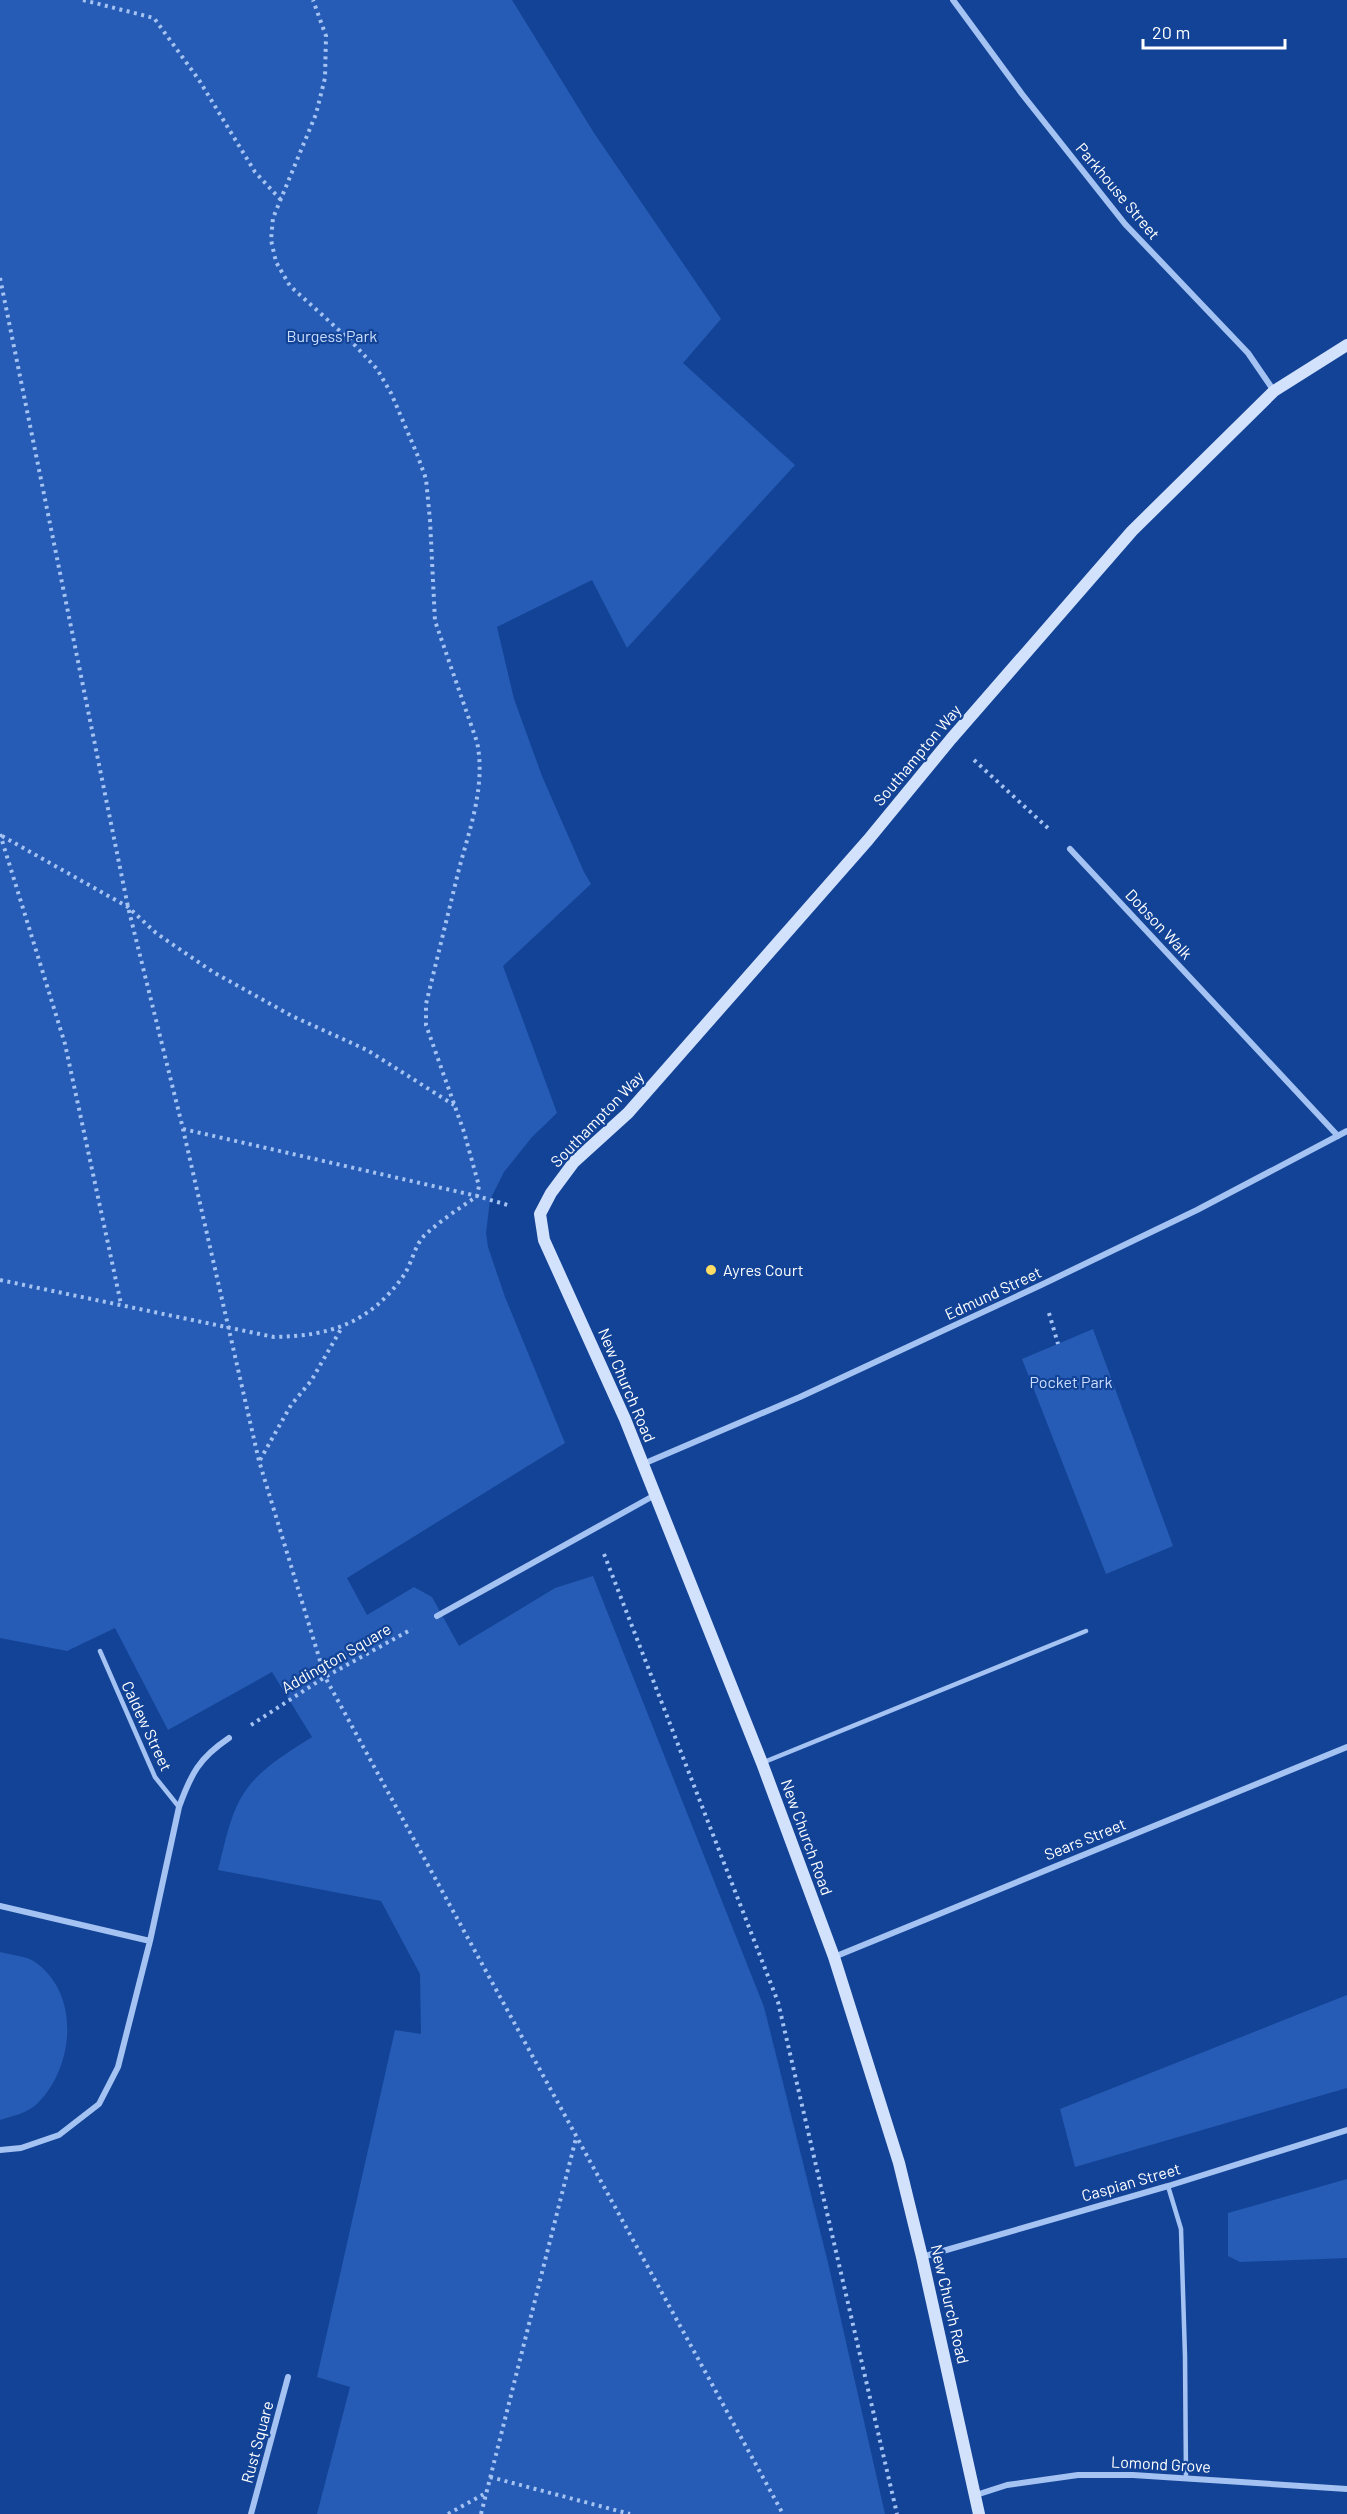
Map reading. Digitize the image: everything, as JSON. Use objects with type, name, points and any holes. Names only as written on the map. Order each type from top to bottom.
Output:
[{"type":"main road","name":"Southampton Way","points":[[540,1214],[551,1193],[574,1162],[628,1113],[868,840],[951,739],[1132,531],[1274,391],[1347,345]]},
{"type":"main road","name":"New Church Road","points":[[540,1214],[544,1240],[625,1419],[762,1763],[834,1957],[898,2163],[922,2257],[980,2514]]},
{"type":"street","name":"Parkhouse Street","points":[[953,0],[1022,94],[1125,224],[1248,353],[1274,391]]},
{"type":"street","name":"Dobson Walk","points":[[1070,849],[1338,1136]]},
{"type":"street","name":"Edmund Street","points":[[642,1464],[800,1397],[1051,1280],[1197,1210],[1347,1131]]},
{"type":"street","points":[[436,1616],[655,1495]]},
{"type":"street","points":[[0,2150],[21,2148],[59,2135],[99,2104],[118,2067],[150,1941],[178,1807],[190,1776],[211,1750],[230,1738]]},
{"type":"street","name":"Sears Street","points":[[834,1957],[1347,1747]]},
{"type":"street","points":[[0,1906],[150,1941]]},
{"type":"street","name":"Caspian Street","points":[[922,2257],[1168,2186],[1347,2130]]},
{"type":"street","name":"Rust Square","points":[[251,2514],[288,2377]]},
{"type":"street","name":"Lomond Grove","points":[[976,2495],[1017,2484],[1078,2475],[1186,2478],[1347,2489]]},
{"type":"lane","points":[[762,1763],[1086,1631]]},
{"type":"lane","name":"Caldew Street","points":[[100,1651],[155,1777],[178,1807]]},
{"type":"lane","points":[[1168,2186],[1181,2229],[1186,2478]]},
{"type":"path","points":[[83,0],[154,18],[199,80],[255,172],[281,200]]},
{"type":"path","points":[[0,1280],[274,1337],[306,1337],[341,1328],[363,1318],[387,1297],[406,1273],[424,1236],[477,1196],[479,1186],[426,1025],[426,1004],[480,783],[481,763],[477,742],[435,621],[426,479],[391,393],[376,369],[350,340],[290,286],[276,262],[271,240],[273,218],[316,114],[325,78],[326,36],[313,0]]},
{"type":"path","points":[[0,278],[128,907],[183,1129],[259,1461],[325,1677],[783,2514]]},
{"type":"path","points":[[951,739],[1070,849]]},
{"type":"path","points":[[1,835],[128,907],[156,933],[213,972],[292,1016],[367,1050],[454,1105]]},
{"type":"path","points":[[1,835],[65,1044],[121,1304]]},
{"type":"path","points":[[183,1129],[477,1196],[540,1214]]},
{"type":"path","points":[[259,1461],[291,1406],[311,1381],[341,1328]]},
{"type":"path","points":[[607,1563],[778,2002],[897,2514]]},
{"type":"path","name":"Addington Square","points":[[230,1738],[325,1677],[436,1616]]},
{"type":"path","points":[[481,2514],[576,2138]]},
{"type":"path","points":[[490,2477],[630,2514]]},
{"type":"path","points":[[448,2514],[486,2493]]},
{"type":"green space","name":"Burgess Park","points":[[0,0],[512,0],[594,133],[721,319],[683,363],[795,465],[627,648],[592,580],[497,627],[514,699],[542,776],[591,884],[503,966],[557,1113],[532,1137],[504,1172],[490,1200],[486,1233],[488,1247],[505,1297],[565,1443],[347,1578],[367,1615],[414,1587],[432,1597],[459,1646],[555,1588],[593,1576],[764,2007],[829,2267],[885,2514],[317,2514],[350,2387],[317,2377],[395,2030],[421,2034],[420,1974],[381,1901],[218,1870],[232,1818],[246,1790],[268,1767],[312,1737],[272,1672],[168,1730],[115,1628],[67,1651],[0,1638]]},
{"type":"green space","name":"Pocket Park","points":[[1093,1329],[1173,1546],[1106,1574],[1022,1359]]},
{"type":"green space","points":[[0,1952],[32,1960],[50,1976],[60,1992],[66,2011],[67,2031],[65,2051],[50,2088],[30,2109],[0,2120]]},
{"type":"green space","points":[[1347,1995],[1347,2088],[1075,2167],[1060,2109]]},
{"type":"green space","points":[[1347,2179],[1347,2258],[1240,2262],[1228,2256],[1228,2213]]},
{"type":"place","name":"Ayres Court","points":[[711,1270]]}]
